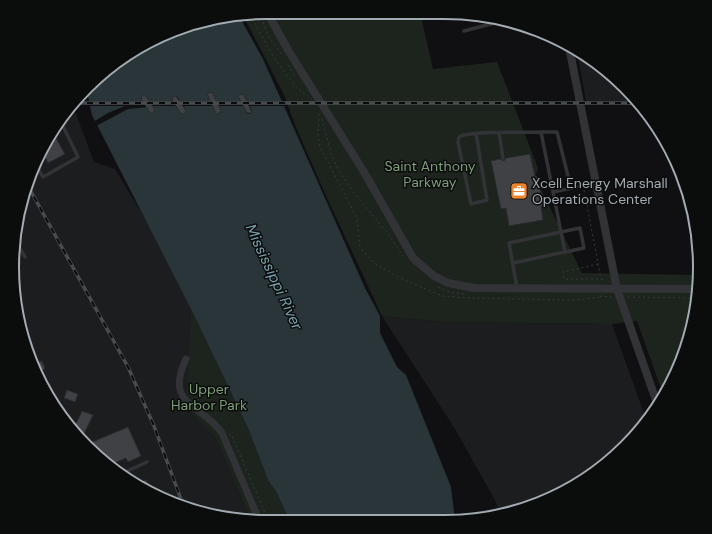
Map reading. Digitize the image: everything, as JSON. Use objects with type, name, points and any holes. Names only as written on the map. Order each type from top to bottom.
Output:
[{"type":"street","points":[[271,19],[288,50],[364,172],[413,258],[434,276],[448,283],[474,288],[692,289]]},
{"type":"street","points":[[569,52],[617,289],[655,398]]},
{"type":"street","points":[[186,359],[179,381],[179,389],[184,399],[214,423],[222,433],[256,514]]},
{"type":"lane","points":[[464,31],[492,24]]},
{"type":"lane","points":[[39,169],[44,177],[78,156],[63,126]]},
{"type":"lane","points":[[541,132],[565,252]]},
{"type":"lane","points":[[476,133],[488,200],[471,204],[458,142],[459,137],[464,134],[476,133],[557,132],[571,188]]},
{"type":"lane","points":[[499,133],[503,158]]},
{"type":"lane","points":[[553,192],[596,183]]},
{"type":"lane","points":[[512,264],[584,248],[580,228],[509,243],[512,264],[518,289]]},
{"type":"lane","points":[[20,249],[25,257]]},
{"type":"lane","points":[[127,471],[147,462]]},
{"type":"path","points":[[261,19],[266,34],[284,58]]},
{"type":"path","points":[[254,20],[263,40],[291,79],[304,94],[310,97],[307,92]]},
{"type":"path","points":[[286,61],[297,79]]},
{"type":"path","points":[[405,258],[339,171],[332,156],[319,112],[318,135],[320,146],[357,218],[360,247],[374,263],[398,277],[442,296],[574,300],[602,296]]},
{"type":"path","points":[[583,186],[602,279]]},
{"type":"path","points":[[598,264],[562,272],[564,279],[602,279],[607,282]]},
{"type":"path","points":[[438,287],[452,293],[466,294]]},
{"type":"path","points":[[589,295],[611,296]]},
{"type":"path","points":[[632,298],[691,298]]},
{"type":"path","points":[[231,434],[266,515]]},
{"type":"shaded area","points":[[578,58],[609,81],[629,101],[586,101]]},
{"type":"shaded area","points":[[74,111],[94,162],[115,169],[152,230],[191,309],[187,406],[216,439],[248,514],[203,507],[187,502],[143,482],[116,464],[81,431],[70,418],[52,391],[38,362],[27,331],[21,299],[19,267],[21,235],[27,203],[38,172],[52,143]]},
{"type":"shaded area","points":[[382,316],[445,322],[612,324],[644,415],[631,431],[609,453],[583,473],[569,482],[540,496],[509,507],[498,509],[496,502],[455,429]]},
{"type":"green space","name":"Saint Anthony Parkway","points":[[422,19],[433,69],[497,62],[538,168],[535,177],[582,273],[693,275],[691,299],[685,331],[674,362],[661,389],[637,321],[612,324],[445,322],[382,316],[327,198],[295,125],[285,97],[246,20]]},
{"type":"green space","name":"Upper Harbor Park","points":[[191,309],[248,428],[268,480],[277,493],[287,515],[248,514],[216,439],[186,406]]},
{"type":"water","name":"Mississippi River","points":[[242,21],[263,59],[365,288],[380,316],[380,333],[397,367],[406,375],[451,487],[454,514],[287,515],[277,493],[268,480],[248,428],[191,309],[92,115],[88,96],[116,70],[143,52],[187,32],[203,27]],"holes":[[[207,94],[221,111],[220,113],[216,113]],[[242,94],[244,95],[252,111],[250,114],[247,114],[239,97]],[[143,95],[146,96],[155,110],[152,114],[141,98]],[[174,96],[177,96],[186,111],[183,114],[181,114],[172,99]]]},
{"type":"pier","points":[[87,101],[145,101],[148,107],[128,109],[96,126],[93,122],[108,113],[125,106],[88,106]]},
{"type":"pier","points":[[146,101],[175,101],[178,106],[150,106]]},
{"type":"pier","points":[[177,101],[212,101],[215,106],[180,106]]},
{"type":"pier","points":[[214,101],[243,101],[246,106],[216,106]]},
{"type":"pier","points":[[245,101],[284,101],[286,106],[247,106]]},
{"type":"building","points":[[212,92],[221,111],[218,114],[216,113],[207,94]]},
{"type":"building","points":[[242,94],[244,95],[252,113],[247,113],[238,96]]},
{"type":"building","points":[[143,95],[146,96],[155,110],[152,114],[141,98]]},
{"type":"building","points":[[176,96],[186,111],[183,114],[181,114],[172,99]]},
{"type":"building","points":[[56,137],[65,154],[48,163],[45,157]]},
{"type":"building","name":"Xcell Energy Marshall Operations Center","points":[[530,154],[535,177],[538,177],[543,206],[541,206],[543,220],[509,226],[506,208],[501,209],[491,161],[500,159],[504,161],[506,158]]},
{"type":"building","points":[[42,361],[45,369],[42,370],[38,363]]},
{"type":"building","points":[[67,390],[78,394],[75,402],[64,398]]},
{"type":"building","points":[[82,411],[93,415],[84,434],[74,423],[77,422]]},
{"type":"building","points":[[128,427],[141,456],[128,462],[126,458],[115,463],[92,442]]},
{"type":"building","points":[[146,480],[149,485],[143,482]]},
{"type":"railway","points":[[81,103],[631,103]]},
{"type":"railway","points":[[31,191],[128,367],[154,426],[181,500]]},
{"type":"place","name":"Xcell Energy Marshall Operations Center","points":[[519,191]]}]
